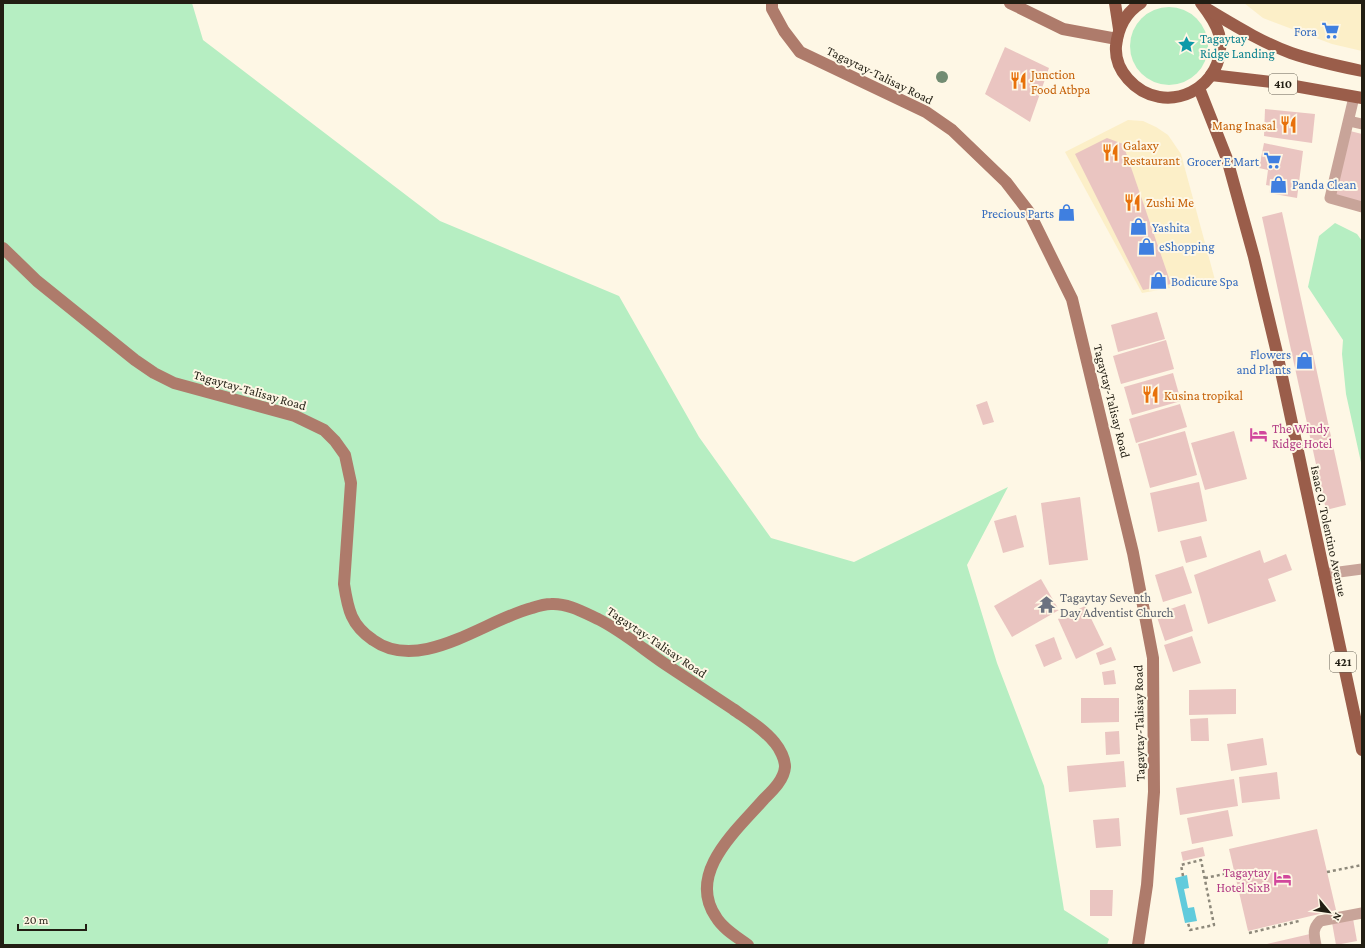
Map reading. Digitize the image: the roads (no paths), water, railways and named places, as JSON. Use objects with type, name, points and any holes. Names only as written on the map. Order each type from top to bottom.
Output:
[{"type":"main road","name":"Tagaytay-Talisay Road","points":[[772,3],[772,9],[784,31],[800,52],[926,112],[952,130],[1006,182],[1029,212],[1072,299],[1133,552],[1147,619],[1153,658],[1154,792],[1147,885],[1138,945]]},
{"type":"main road","points":[[1010,3],[1063,29],[1118,34],[1128,14],[1141,3]]},
{"type":"main road","name":"410","points":[[1115,3],[1118,34],[1116,52],[1120,70],[1131,83],[1142,92],[1155,97],[1168,99],[1184,96],[1199,88],[1217,66],[1220,44],[1215,23],[1200,4]]},
{"type":"main road","name":"410","points":[[1200,4],[1248,33],[1289,52],[1362,71]]},
{"type":"main road","name":"410","points":[[1211,75],[1272,82],[1358,98]]},
{"type":"main road","name":"Isaac O. Tolentino Avenue","points":[[1199,88],[1227,159],[1254,257],[1277,353],[1362,750]]},
{"type":"main road","name":"Tagaytay-Talisay Road","points":[[3,248],[37,281],[135,360],[154,373],[174,383],[295,416],[324,430],[336,441],[345,455],[351,483],[344,584],[346,599],[350,615],[356,625],[364,634],[378,644],[387,648],[413,652],[432,649],[516,612],[549,603],[563,605],[600,620],[622,634],[754,723],[775,742],[784,759],[784,773],[776,786],[720,850],[708,876],[709,906],[716,919],[726,929],[748,945]]},
{"type":"lane","points":[[1358,98],[1349,121],[1330,198],[1362,207]]},
{"type":"lane","points":[[1349,121],[1362,124]]},
{"type":"lane","points":[[1324,574],[1362,569]]},
{"type":"lane","points":[[1316,945],[1313,933],[1320,921],[1362,913]]},
{"type":"water","points":[[1187,875],[1189,888],[1184,889],[1188,908],[1194,907],[1197,921],[1185,923],[1175,878]]},
{"type":"place","name":"Fora","points":[[1330,31]]},
{"type":"place","name":"Tagaytay Ridge Landing","points":[[1187,45]]},
{"type":"place","name":"Junction Food Atbpa","points":[[1018,81]]},
{"type":"place","name":"Mang Inasal","points":[[1289,125]]},
{"type":"place","name":"Galaxy Restaurant","points":[[1110,152]]},
{"type":"place","name":"Grocer E Mart","points":[[1272,161]]},
{"type":"place","name":"Panda Clean","points":[[1279,184]]},
{"type":"place","name":"Zushi Me","points":[[1133,202]]},
{"type":"place","name":"Precious Parts","points":[[1067,213]]},
{"type":"place","name":"Yashita","points":[[1139,227]]},
{"type":"place","name":"eShopping","points":[[1146,246]]},
{"type":"place","name":"Bodicure Spa","points":[[1158,281]]},
{"type":"place","name":"Flowers and Plants","points":[[1304,361]]},
{"type":"place","name":"Kusina tropikal","points":[[1151,395]]},
{"type":"place","name":"The Windy Ridge Hotel","points":[[1259,435]]},
{"type":"place","name":"Tagaytay Seventh Day Adventist Church","points":[[1047,604]]},
{"type":"place","name":"Tagaytay Hotel SixB","points":[[1283,879]]}]
